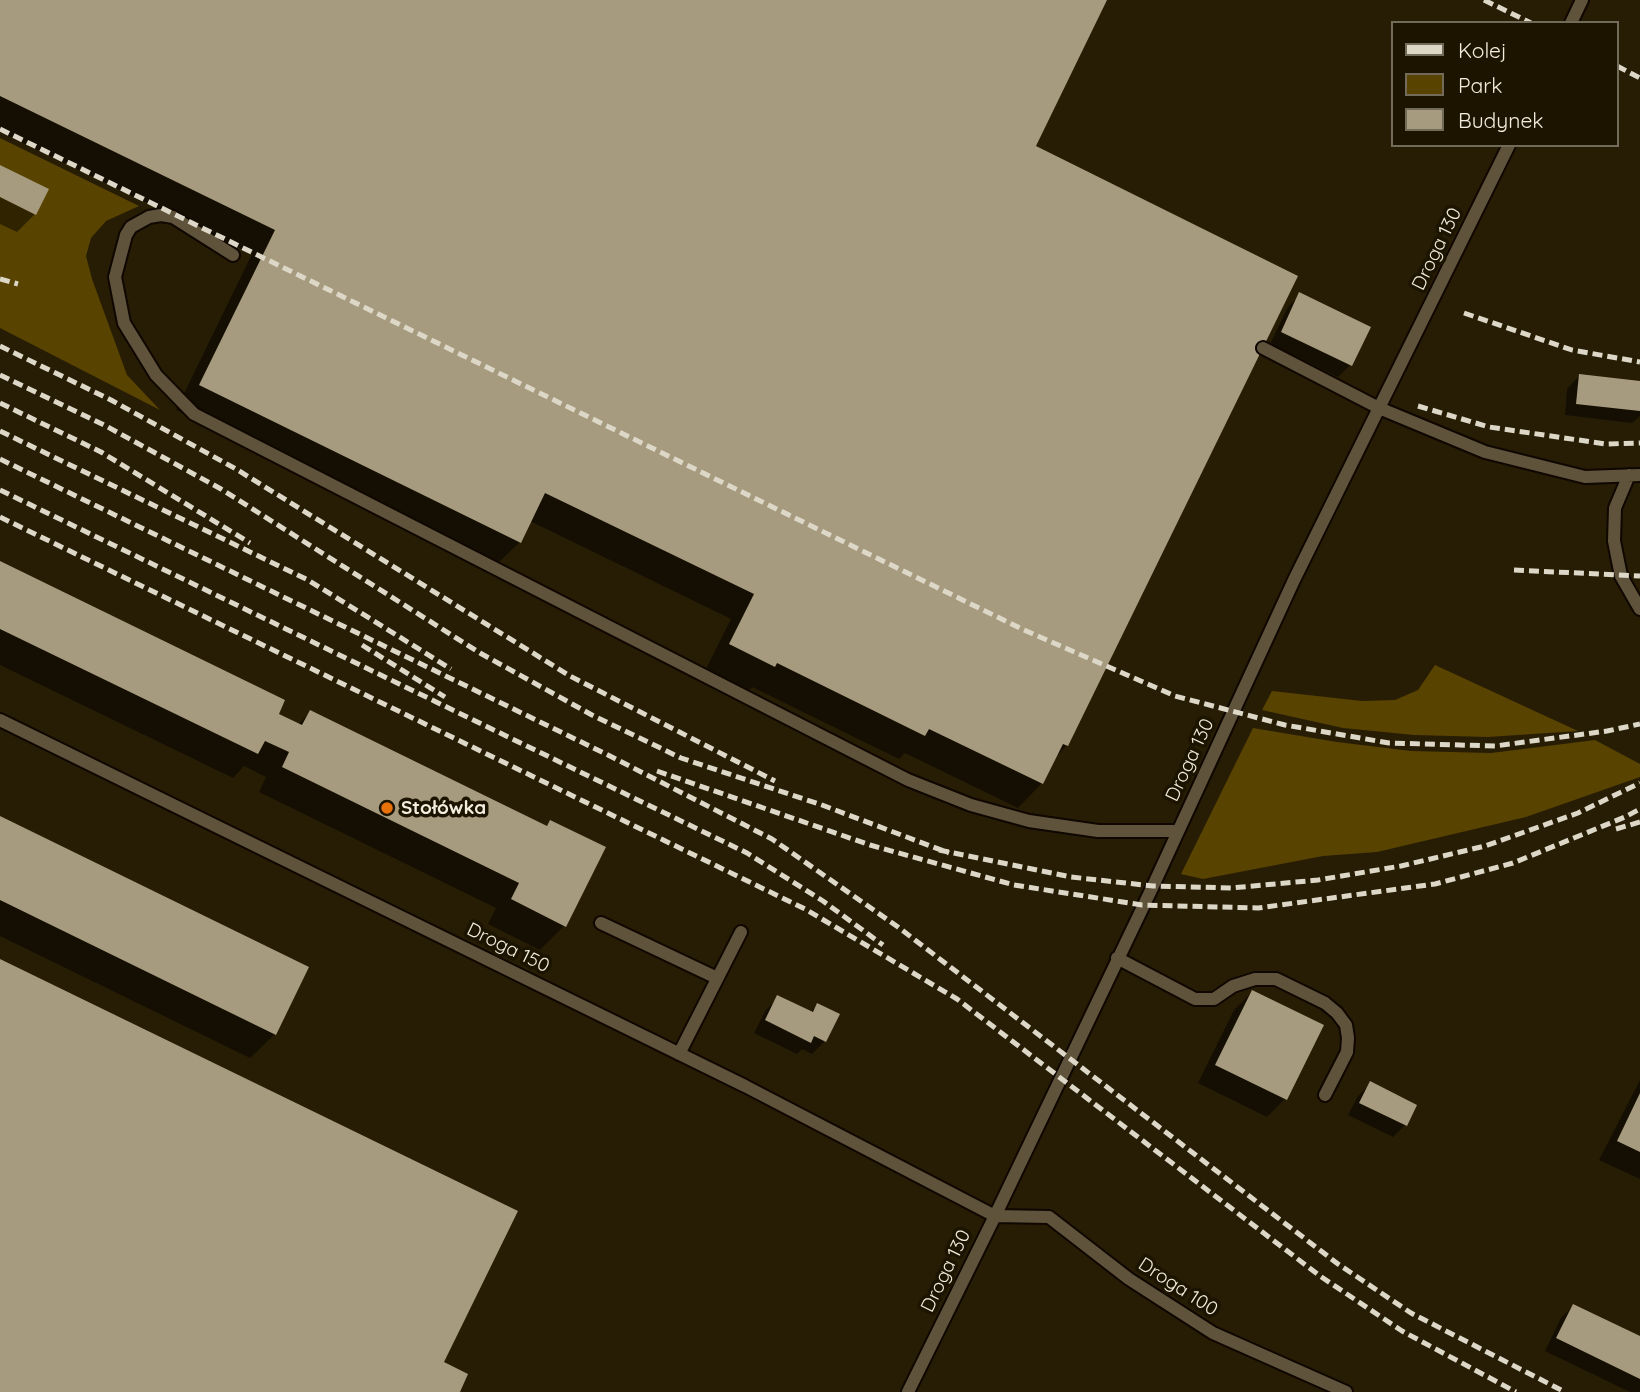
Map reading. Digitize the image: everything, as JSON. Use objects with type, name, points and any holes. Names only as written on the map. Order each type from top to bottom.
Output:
[{"type":"lane","points":[[1572,21],[1582,0]]},
{"type":"lane","name":"Droga 130","points":[[908,1392],[995,1216],[1294,580],[1509,147]]},
{"type":"lane","points":[[233,255],[173,217],[149,216],[131,227],[126,235],[115,277],[124,323],[156,374],[194,414],[908,780],[971,805],[1028,821],[1098,831],[1178,831]]},
{"type":"lane","points":[[1263,348],[1379,408],[1485,452],[1585,477],[1635,475]]},
{"type":"lane","points":[[1635,475],[1615,508],[1614,541],[1621,576],[1640,608]]},
{"type":"lane","name":"Droga 150","points":[[0,720],[679,1054],[995,1216]]},
{"type":"lane","points":[[601,923],[717,978]]},
{"type":"lane","points":[[679,1054],[741,932]]},
{"type":"lane","points":[[1117,958],[1195,999],[1214,999],[1233,986],[1255,979],[1276,978],[1325,1003],[1346,1025],[1348,1038],[1347,1052],[1325,1095]]},
{"type":"lane","name":"Droga 100","points":[[995,1216],[1049,1217],[1129,1279],[1213,1333],[1346,1392]]},
{"type":"green space","points":[[0,138],[139,206],[106,221],[91,238],[86,256],[127,375],[160,410],[0,328]]},
{"type":"green space","points":[[1435,665],[1578,731],[1488,737],[1414,735],[1343,728],[1262,710],[1272,691],[1362,701],[1395,700],[1418,690]]},
{"type":"green space","points":[[1253,728],[1411,751],[1491,753],[1595,740],[1640,764],[1640,777],[1526,817],[1377,852],[1323,856],[1203,879],[1181,874]]},
{"type":"building","points":[[0,0],[1107,0],[1036,146],[1298,276],[1068,746],[1063,744],[1043,784],[929,729],[925,736],[777,663],[775,667],[729,644],[754,594],[545,493],[521,543],[199,385],[275,230],[0,96]]},
{"type":"building","points":[[0,165],[49,189],[36,215],[0,197]]},
{"type":"building","points":[[1299,292],[1371,327],[1352,366],[1281,332]]},
{"type":"building","points":[[1579,374],[1640,381],[1640,411],[1576,404]]},
{"type":"building","points":[[0,561],[285,700],[279,714],[302,725],[310,710],[547,826],[550,820],[606,847],[566,927],[511,899],[519,883],[282,767],[289,752],[265,741],[258,754],[0,629]]},
{"type":"building","points":[[0,816],[309,967],[276,1035],[0,900]]},
{"type":"building","points":[[0,959],[518,1211],[444,1362],[468,1374],[460,1392],[0,1392]]},
{"type":"building","points":[[1252,990],[1324,1025],[1287,1100],[1215,1065]]},
{"type":"building","points":[[777,995],[813,1012],[817,1003],[840,1014],[826,1042],[814,1036],[811,1043],[765,1020]]},
{"type":"building","points":[[1370,1081],[1417,1105],[1407,1126],[1359,1103]]},
{"type":"building","points":[[1640,1093],[1640,1152],[1617,1141]]},
{"type":"building","points":[[1573,1304],[1640,1336],[1640,1379],[1556,1338]]},
{"type":"railway","points":[[1484,0],[1527,21]]},
{"type":"railway","points":[[1619,67],[1640,78]]},
{"type":"railway","points":[[0,129],[1024,630],[1175,696],[1285,725],[1389,743],[1495,746],[1640,724]]},
{"type":"railway","points":[[0,279],[18,284]]},
{"type":"railway","points":[[1464,313],[1572,350],[1640,362]]},
{"type":"railway","points":[[0,346],[111,400],[236,469],[570,676],[775,781]]},
{"type":"railway","points":[[0,375],[106,426],[221,489],[480,653],[592,715],[681,758],[822,805],[949,853]]},
{"type":"railway","points":[[0,403],[101,452],[250,543]]},
{"type":"railway","points":[[1418,406],[1489,427],[1606,444],[1640,443]]},
{"type":"railway","points":[[0,431],[308,580],[451,669]]},
{"type":"railway","points":[[0,459],[608,755],[772,839],[898,927],[1338,1264],[1411,1313],[1565,1392]]},
{"type":"railway","points":[[0,490],[747,853],[823,901],[883,945]]},
{"type":"railway","points":[[0,517],[805,909],[957,999],[1320,1276],[1402,1331],[1516,1392]]},
{"type":"railway","points":[[1514,570],[1640,576]]},
{"type":"railway","points":[[362,645],[445,697]]},
{"type":"railway","points":[[657,771],[870,845],[1014,885],[1142,905],[1258,908],[1435,884],[1513,863],[1640,809]]},
{"type":"railway","points":[[939,850],[1071,877],[1153,886],[1231,888],[1318,880],[1401,866],[1485,846],[1578,813],[1640,783]]},
{"type":"railway","points":[[1616,829],[1640,822]]},
{"type":"place","name":"Stołówka","points":[[387,808]]}]
